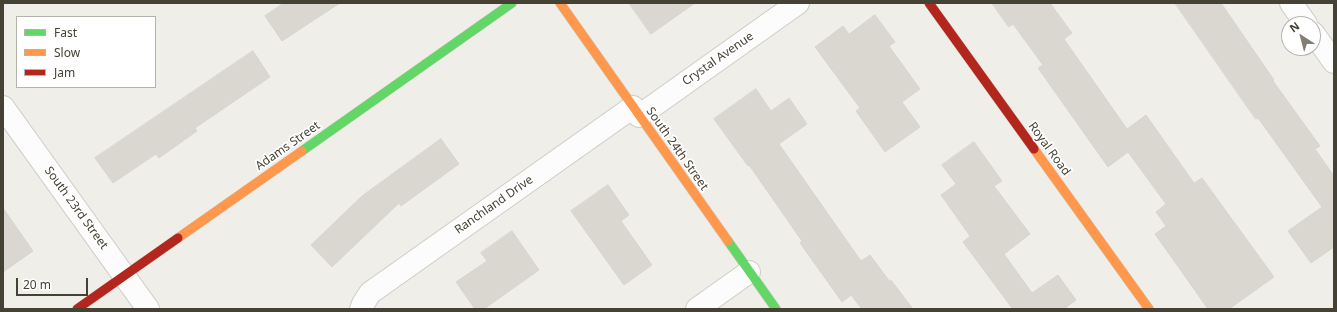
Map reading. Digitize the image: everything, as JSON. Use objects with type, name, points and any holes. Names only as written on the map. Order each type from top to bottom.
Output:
[{"type":"street","name":"Adams Street","points":[[77,309],[512,3]]},
{"type":"street","name":"South 24th Street","points":[[560,3],[776,309]]},
{"type":"street","name":"Crystal Avenue","points":[[636,111],[798,3]]},
{"type":"street","name":"Royal Road","points":[[930,3],[1149,309]]},
{"type":"street","points":[[1291,3],[1300,16]]},
{"type":"street","points":[[1321,44],[1334,62]]},
{"type":"street","name":"South 23rd Street","points":[[3,106],[148,309]]},
{"type":"street","name":"Ranchland Drive","points":[[361,309],[370,293],[636,111]]},
{"type":"street","points":[[697,309],[749,272]]},
{"type":"building","points":[[284,3],[340,3],[282,41],[265,16]]},
{"type":"building","points":[[629,3],[695,3],[651,34]]},
{"type":"building","points":[[992,3],[1050,3],[1072,33],[1064,39],[1127,129],[1146,115],[1194,183],[1202,178],[1274,277],[1229,309],[1208,309],[1155,234],[1166,226],[1156,212],[1166,204],[1128,152],[1108,167],[1038,68],[1043,65],[1013,24],[1009,27]]},
{"type":"building","points":[[1175,3],[1221,3],[1274,80],[1273,81],[1320,146],[1315,149],[1334,176],[1334,247],[1311,263],[1288,231],[1322,207],[1258,118],[1256,119]]},
{"type":"building","points":[[875,15],[895,42],[889,46],[920,89],[902,102],[920,127],[885,152],[856,111],[860,108],[815,47],[843,26],[849,34]]},
{"type":"building","points":[[253,51],[270,77],[195,128],[197,131],[159,158],[156,154],[113,183],[95,158]]},
{"type":"building","points":[[756,89],[771,111],[789,98],[807,124],[779,144],[861,261],[870,255],[913,309],[862,309],[851,295],[842,302],[800,243],[802,241],[749,165],[748,166],[714,119]]},
{"type":"building","points":[[441,139],[459,164],[401,206],[399,203],[332,267],[311,245],[362,196]]},
{"type":"building","points":[[974,142],[1002,181],[994,186],[1030,234],[1004,254],[1032,293],[1058,275],[1076,300],[1064,309],[1010,309],[1012,308],[963,242],[970,236],[941,195],[956,184],[942,165]]},
{"type":"building","points":[[608,185],[629,215],[621,221],[652,265],[624,285],[571,211]]},
{"type":"building","points":[[3,208],[33,251],[3,272]]},
{"type":"building","points":[[512,231],[539,270],[484,309],[475,309],[456,282],[487,261],[481,253]]},
{"type":"traffic: fast","points":[[302,151],[512,3]]},
{"type":"traffic: fast","points":[[728,241],[776,309]]},
{"type":"traffic: slow","points":[[560,3],[728,241]]},
{"type":"traffic: slow","points":[[1034,149],[1149,309]]},
{"type":"traffic: slow","points":[[178,238],[302,151]]},
{"type":"traffic: jam","points":[[929,3],[1034,149]]},
{"type":"traffic: jam","points":[[77,309],[178,238]]}]
